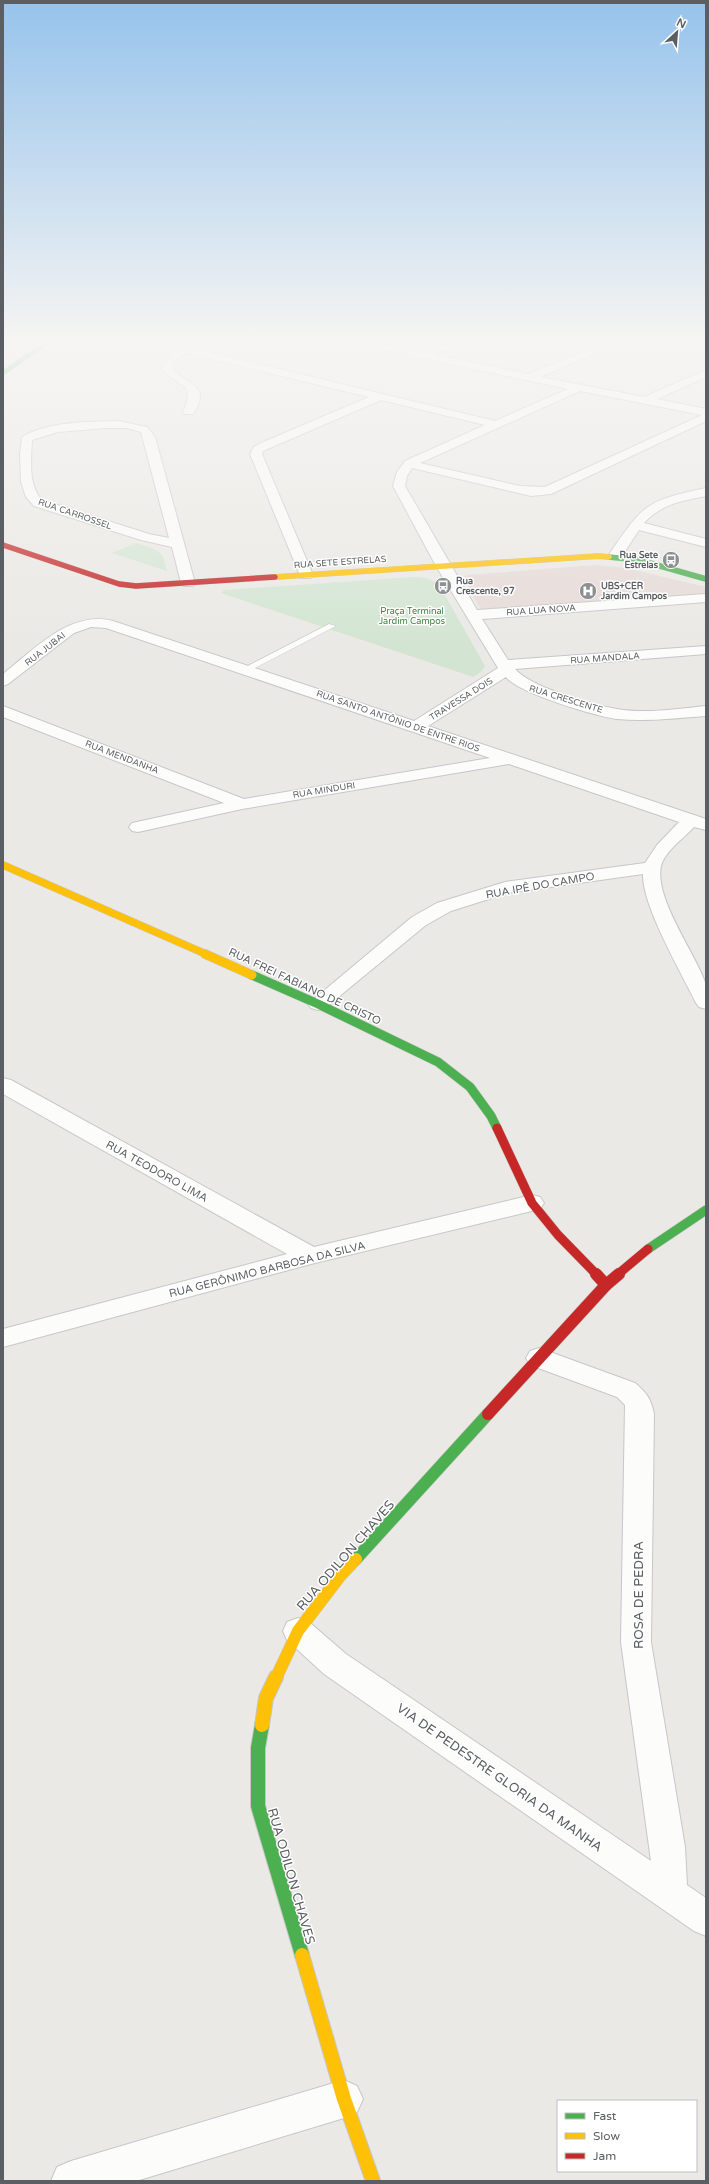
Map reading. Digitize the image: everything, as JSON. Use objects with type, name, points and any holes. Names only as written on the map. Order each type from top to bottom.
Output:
[{"type":"street","name":"RUA CARROSSEL","points":[[26,441],[26,470],[29,494],[38,503],[146,537],[178,544]]},
{"type":"street","name":"RUA CARROSSEL","points":[[150,441],[188,583]]},
{"type":"street","points":[[275,441],[258,449],[256,454],[306,575]]},
{"type":"street","points":[[409,464],[458,441]]},
{"type":"street","points":[[409,464],[520,490],[539,492],[547,491],[651,441]]},
{"type":"street","name":"RUA CRESCENTE","points":[[409,464],[400,474],[399,486],[443,566],[505,668],[516,680],[527,687],[595,709],[616,714],[657,715],[706,711]]},
{"type":"street","points":[[615,556],[637,525],[651,509],[660,504],[706,492]]},
{"type":"street","points":[[637,525],[706,543]]},
{"type":"street","name":"RUA SETE ESTRELAS","points":[[3,545],[119,584],[142,586],[615,556],[639,560],[706,579]]},
{"type":"street","name":"RUA LUA NOVA","points":[[473,615],[706,598]]},
{"type":"street","name":"RUA SANTO ANTÔNIO DE ENTRE RIOS","points":[[90,623],[108,624],[124,628],[698,822]]},
{"type":"street","name":"RUA JUBAI","points":[[3,681],[69,630],[90,623]]},
{"type":"street","name":"RUA MANDALA","points":[[505,668],[706,650]]},
{"type":"street","name":"TRAVESSA DOIS","points":[[416,727],[505,668]]},
{"type":"street","name":"RUA MENDANHA","points":[[3,711],[242,804]]},
{"type":"street","name":"RUA MINDURI","points":[[138,827],[242,804],[511,759]]},
{"type":"street","points":[[698,822],[658,856],[652,867],[651,882],[657,902],[706,1003]]},
{"type":"street","name":"RUA FREI FABIANO DE CRISTO","points":[[3,865],[318,1004],[438,1062],[470,1087],[491,1116],[532,1202],[558,1235],[606,1285]]},
{"type":"street","name":"RUA IPÊ DO CAMPO","points":[[318,1004],[419,921],[444,908],[470,898],[505,888],[652,867]]},
{"type":"street","name":"RUA TEODORO LIMA","points":[[3,1085],[311,1256]]},
{"type":"street","name":"RUA GERÔNIMO BARBOSA DA SILVA","points":[[3,1338],[311,1256],[532,1202]]},
{"type":"street","name":"RUA ODILON CHAVES","points":[[373,2181],[344,2099],[258,1806],[258,1748],[266,1698],[298,1631],[340,1576],[606,1285],[637,1255],[669,1232],[706,1210]]},
{"type":"street","name":"ROSA DE PEDRA","points":[[540,1358],[626,1390],[638,1401],[640,1414],[636,1642],[668,1847],[670,1894]]},
{"type":"street","name":"VIA DE PEDESTRE GLORIA DA MANHA","points":[[298,1631],[335,1664],[706,1919]]},
{"type":"street","points":[[71,2181],[344,2099]]},
{"type":"lane","points":[[246,669],[332,626]]},
{"type":"shaded area","name":"UBS+CER Jardim Campos","points":[[596,565],[626,568],[706,587],[706,595],[482,611],[462,578],[467,575]]},
{"type":"green space","points":[[136,543],[152,548],[162,554],[167,571],[112,553]]},
{"type":"green space","name":"Praça Terminal Jardim Campos","points":[[415,577],[426,578],[438,583],[485,666],[481,672],[473,677],[221,593],[224,590]]},
{"type":"traffic: fast","points":[[609,557],[639,560],[706,579]]},
{"type":"traffic: fast","points":[[252,975],[318,1004],[438,1062],[470,1087],[491,1116],[497,1128]]},
{"type":"traffic: fast","points":[[648,1249],[706,1210]]},
{"type":"traffic: fast","points":[[356,1559],[488,1414]]},
{"type":"traffic: fast","points":[[262,1725],[258,1748],[258,1806],[302,1955]]},
{"type":"traffic: slow","points":[[275,577],[599,556],[609,557]]},
{"type":"traffic: slow","points":[[3,865],[252,975]]},
{"type":"traffic: slow","points":[[262,1725],[266,1698],[298,1631],[340,1576],[356,1559]]},
{"type":"traffic: slow","points":[[302,1955],[344,2099],[373,2181]]},
{"type":"traffic: jam","points":[[3,545],[119,584],[136,586],[275,577]]},
{"type":"traffic: jam","points":[[497,1128],[532,1203],[558,1235],[606,1285],[648,1249]]},
{"type":"traffic: jam","points":[[488,1414],[606,1285]]},
{"type":"place","name":"Rua Sete Estrelas","points":[[671,560]]},
{"type":"place","name":"Rua Crescente, 97","points":[[443,586]]},
{"type":"place","name":"UBS+CER Jardim Campos","points":[[588,591]]}]
